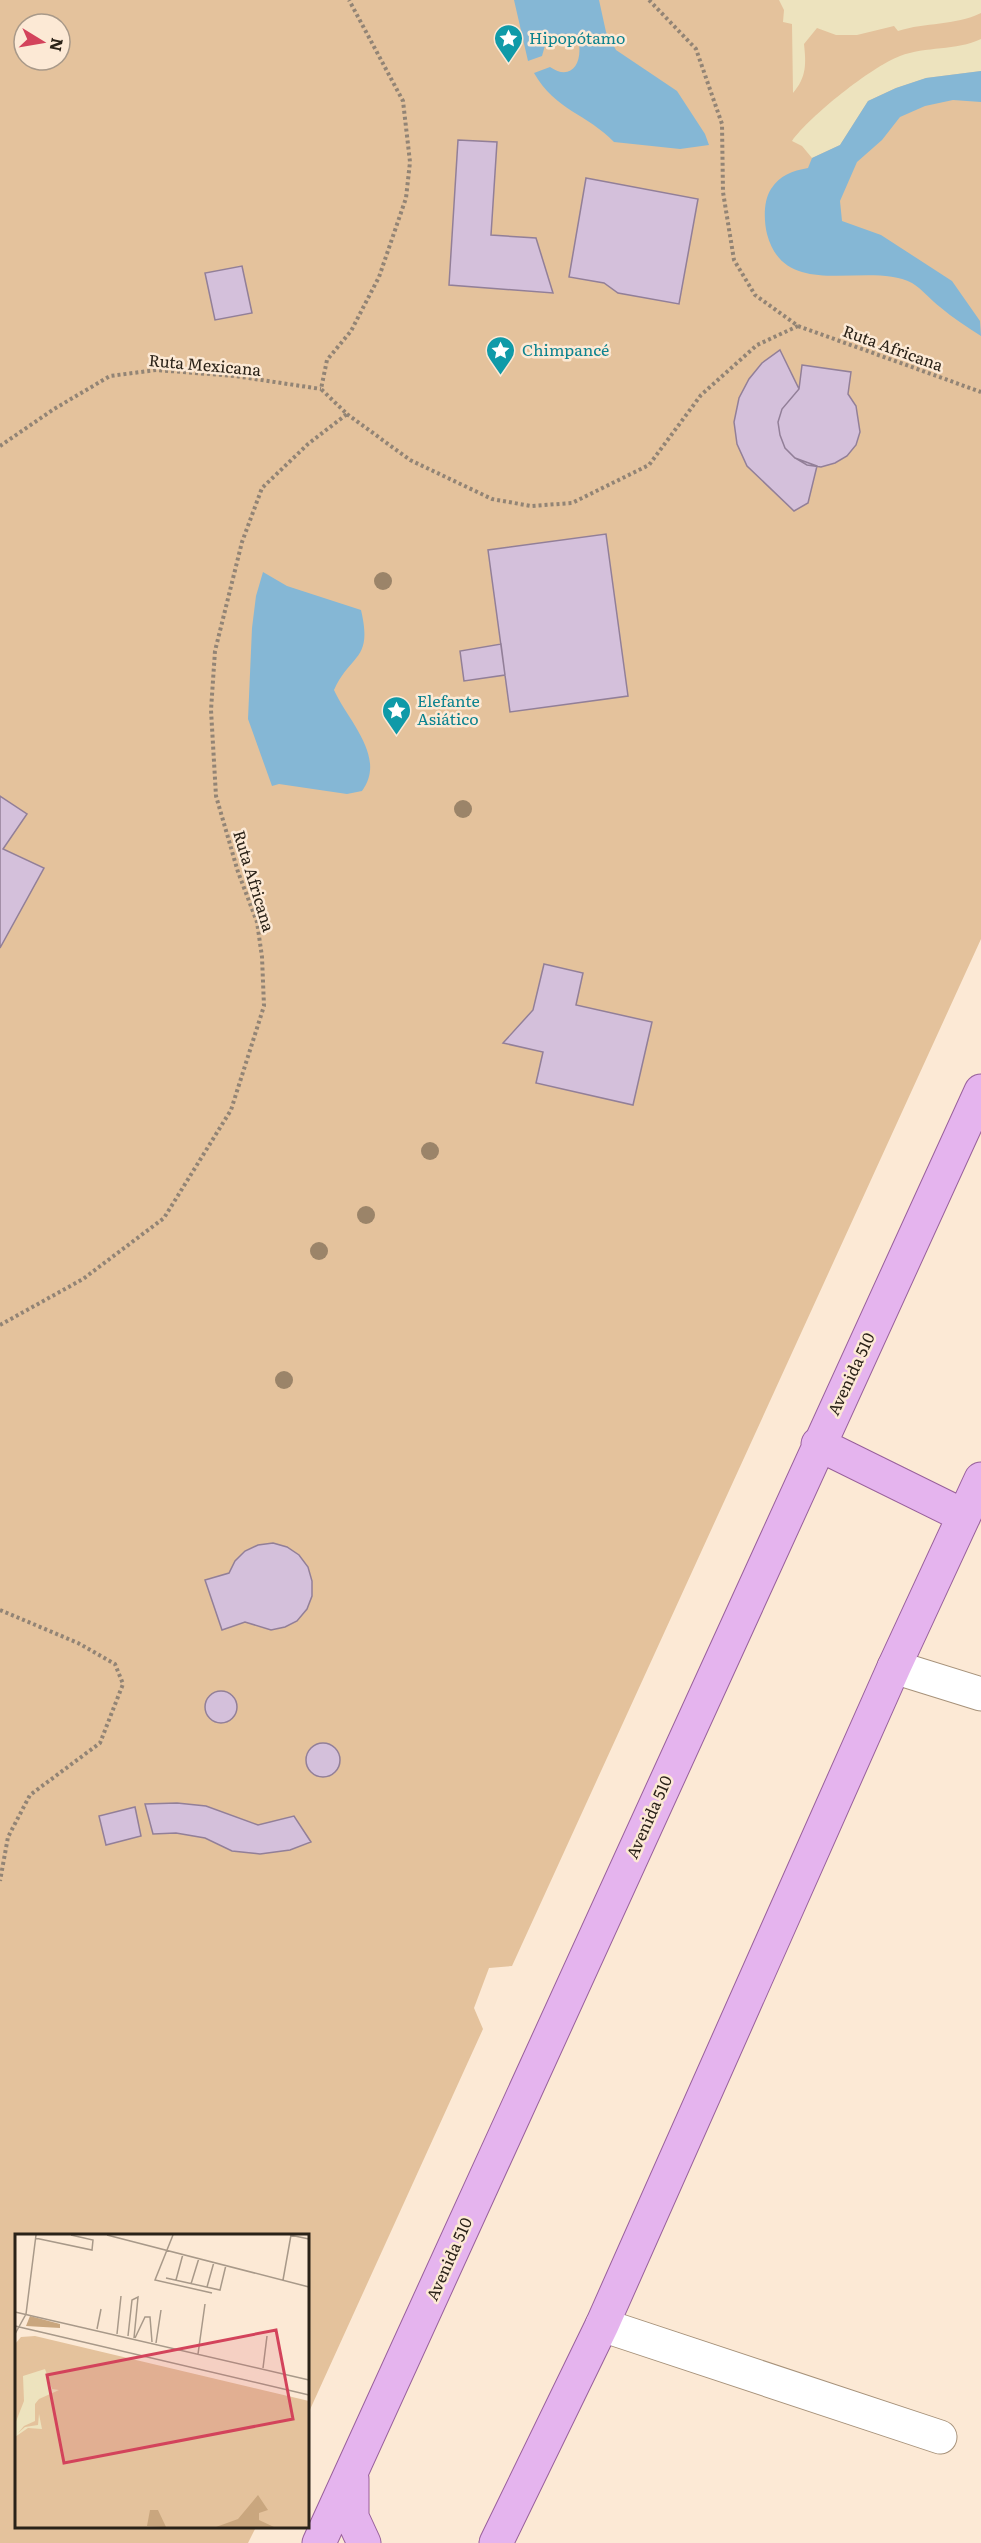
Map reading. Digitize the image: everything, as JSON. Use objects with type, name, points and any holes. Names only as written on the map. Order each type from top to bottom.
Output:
[{"type":"main road","name":"Avenida 510","points":[[320,2543],[818,1444],[981,1091]]},
{"type":"main road","points":[[818,1444],[964,1516]]},
{"type":"main road","points":[[496,2543],[602,2325],[894,1667],[981,1479]]},
{"type":"main road","points":[[351,2474],[352,2517],[364,2543]]},
{"type":"lane","points":[[894,1667],[981,1694]]},
{"type":"lane","points":[[602,2325],[940,2437]]},
{"type":"path","points":[[349,0],[403,101],[410,162],[406,198],[379,276],[351,331],[327,360],[321,389],[347,414],[410,460],[492,499],[531,506],[572,503],[649,465],[701,395],[757,345],[798,326]]},
{"type":"path","name":"Ruta Africana","points":[[649,0],[696,49],[722,124],[723,192],[734,260],[755,295],[798,326],[981,392]]},
{"type":"path","name":"Ruta Mexicana","points":[[0,446],[54,409],[110,376],[156,370],[235,376],[321,389]]},
{"type":"path","name":"Ruta Africana","points":[[0,1325],[82,1279],[164,1218],[231,1110],[264,1006],[262,957],[257,921],[238,872],[216,796],[211,710],[215,651],[242,542],[262,488],[308,444],[347,414]]},
{"type":"path","points":[[0,1610],[78,1643],[115,1664],[123,1684],[100,1743],[30,1795],[8,1837],[0,1881]]},
{"type":"shaded area","points":[[0,0],[981,0],[981,939],[512,1966],[489,1968],[474,2008],[483,2029],[309,2412],[309,2234],[15,2234],[15,2528],[256,2528],[248,2543],[0,2543]]},
{"type":"sand","points":[[779,0],[981,0],[981,13],[950,22],[898,31],[894,26],[857,35],[836,35],[817,28],[804,44],[804,70],[801,81],[793,93],[792,24],[783,22],[784,10]]},
{"type":"sand","points":[[981,39],[981,71],[926,78],[868,101],[840,145],[812,158],[802,146],[792,141],[826,106],[873,70],[910,53],[961,45]]},
{"type":"water","points":[[514,0],[599,0],[606,32],[616,50],[677,91],[705,134],[709,145],[680,149],[614,142],[561,104],[542,85],[534,73],[550,67],[563,72],[573,69],[579,58],[579,44],[566,38],[555,38],[546,42],[542,56],[528,61]]},
{"type":"water","points":[[981,71],[981,102],[953,100],[925,106],[900,117],[882,140],[857,162],[840,201],[842,221],[881,235],[952,281],[980,321],[981,336],[950,315],[912,283],[894,277],[873,275],[809,274],[791,268],[777,255],[767,234],[765,212],[768,194],[778,180],[792,172],[808,168],[812,158],[840,145],[868,101],[926,78]]},
{"type":"water","points":[[263,572],[287,586],[361,610],[364,627],[362,648],[334,690],[363,739],[368,752],[369,778],[362,791],[347,794],[279,784],[272,786],[248,719],[252,628],[256,596]]},
{"type":"building","points":[[458,140],[497,142],[491,235],[536,238],[553,293],[449,285]]},
{"type":"building","points":[[586,178],[698,199],[679,304],[618,293],[604,283],[569,277]]},
{"type":"building","points":[[242,266],[252,313],[215,320],[205,273]]},
{"type":"building","points":[[780,350],[799,389],[782,409],[778,422],[780,435],[785,448],[795,458],[817,466],[808,503],[794,511],[747,466],[737,444],[734,422],[739,398],[749,379],[762,363]]},
{"type":"building","points":[[802,365],[851,372],[848,394],[856,406],[860,432],[856,445],[847,456],[821,467],[807,465],[795,458],[785,448],[780,435],[778,422],[782,409],[799,389]]},
{"type":"building","points":[[606,534],[628,696],[510,712],[488,550]]},
{"type":"building","points":[[501,644],[505,675],[464,681],[460,651]]},
{"type":"building","points":[[0,796],[27,814],[3,849],[44,868],[0,948]]},
{"type":"building","points":[[544,964],[583,973],[576,1005],[652,1022],[633,1105],[536,1083],[543,1052],[503,1043],[533,1010]]},
{"type":"building","points":[[273,1543],[287,1547],[299,1555],[308,1567],[312,1581],[312,1596],[307,1609],[297,1621],[285,1627],[271,1630],[245,1622],[222,1630],[205,1580],[229,1573],[235,1561],[245,1551],[258,1545]]},
{"type":"building","points":[[221,1691],[232,1696],[237,1707],[232,1718],[221,1723],[210,1718],[205,1707],[210,1696]]},
{"type":"building","points":[[323,1743],[335,1748],[340,1760],[335,1772],[323,1777],[311,1772],[306,1760],[311,1748]]},
{"type":"building","points":[[177,1803],[206,1806],[258,1825],[294,1816],[311,1842],[290,1850],[260,1854],[232,1851],[205,1838],[176,1833],[153,1834],[145,1804]]},
{"type":"building","points":[[135,1807],[141,1836],[106,1845],[99,1816]]},
{"type":"place","name":"Hipopótamo","points":[[508,64]]},
{"type":"place","name":"Chimpancé","points":[[501,376]]},
{"type":"place","name":"Elefante Asiático","points":[[396,736]]}]
